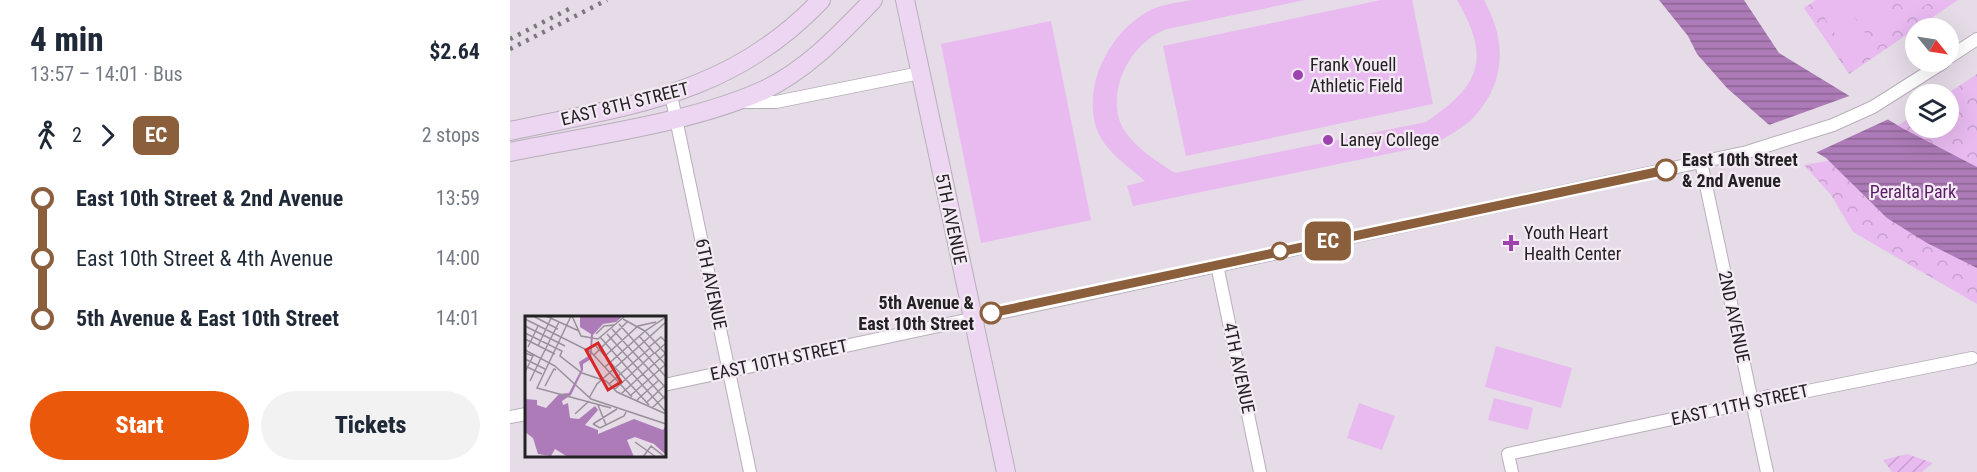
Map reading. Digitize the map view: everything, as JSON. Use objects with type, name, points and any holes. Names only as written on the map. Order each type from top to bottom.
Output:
[{"type":"main road","name":"EAST 8TH STREET","points":[[510,131],[671,95],[722,75],[762,52],[792,30],[821,0]]},
{"type":"main road","name":"EAST 8TH STREET","points":[[510,152],[677,118],[735,101],[765,89],[813,58],[839,36],[873,0]]},
{"type":"main road","name":"5TH AVENUE","points":[[905,0],[1006,472]]},
{"type":"street","points":[[1959,51],[1977,39]]},
{"type":"street","name":"EAST 10TH STREET","points":[[666,385],[971,317],[1747,152],[1833,125],[1873,107],[1928,72]]},
{"type":"street","name":"EAST 8TH STREET","points":[[735,101],[776,102],[920,73]]},
{"type":"street","name":"6TH AVENUE","points":[[671,95],[750,472]]},
{"type":"street","name":"2ND AVENUE","points":[[1701,162],[1767,472]]},
{"type":"street","name":"4TH AVENUE","points":[[1217,265],[1260,472]]},
{"type":"street","name":"EAST 11TH STREET","points":[[1512,472],[1508,454],[1752,402],[1768,396],[1783,396],[1972,358]]},
{"type":"street","points":[[510,417],[525,414]]},
{"type":"green space","points":[[1192,0],[1305,0],[1167,29],[1144,43],[1134,54],[1121,78],[1117,106],[1119,119],[1135,143],[1175,173],[1426,122],[1445,109],[1459,95],[1475,69],[1477,54],[1474,38],[1468,20],[1457,0],[1484,0],[1496,30],[1499,45],[1500,60],[1497,75],[1493,89],[1474,117],[1436,144],[1133,206],[1127,186],[1145,181],[1117,157],[1099,135],[1093,111],[1093,94],[1097,77],[1111,46],[1134,21],[1157,7]]},
{"type":"green space","name":"Frank Youell Athletic Field","points":[[1381,0],[1412,0],[1433,104],[1186,156],[1163,46]]},
{"type":"green space","points":[[1816,0],[1958,0],[1931,18],[1905,18],[1905,36],[1849,74],[1804,8]]},
{"type":"green space","points":[[1837,0],[1843,0],[1871,42],[1850,56],[1820,11]]},
{"type":"green space","points":[[1854,0],[1884,0],[1899,22],[1878,36]]},
{"type":"green space","points":[[1897,0],[1927,0],[1929,3],[1908,16]]},
{"type":"green space","points":[[1051,21],[1091,220],[981,243],[941,44]]},
{"type":"green space","name":"Peralta Park","points":[[1977,74],[1977,304],[1853,232],[1831,195],[1804,165],[1844,158],[1905,121],[1905,138],[1959,138],[1959,86]]},
{"type":"green space","points":[[1496,346],[1572,368],[1561,408],[1485,387]]},
{"type":"green space","points":[[1494,398],[1533,408],[1528,430],[1488,420]]},
{"type":"green space","points":[[1359,403],[1395,416],[1382,450],[1347,438]]},
{"type":"green space","points":[[1907,454],[1933,463],[1922,472],[1892,472],[1883,460]]},
{"type":"shaded area","points":[[1659,0],[1744,0],[1779,53],[1905,130],[1905,138],[1921,138],[1977,167],[1977,268],[1927,243],[1887,218],[1826,158],[1768,124],[1727,88],[1697,54],[1688,36]]},
{"type":"pier","points":[[1852,95],[1891,118],[1813,154],[1766,126]]},
{"type":"railway","points":[[510,49],[607,0]]},
{"type":"railway","points":[[510,39],[569,9]]},
{"type":"bus line","name":"EC","points":[[991,313],[1666,170]]},
{"type":"place","name":"Frank Youell Athletic Field","points":[[1298,75]]},
{"type":"place","name":"Laney College","points":[[1328,140]]},
{"type":"place","name":"East 10th Street & 2nd Avenue","points":[[1666,170]]},
{"type":"place","name":"Youth Heart Health Center","points":[[1511,243]]},
{"type":"place","name":"5th Avenue & East 10th Street","points":[[991,313]]}]
